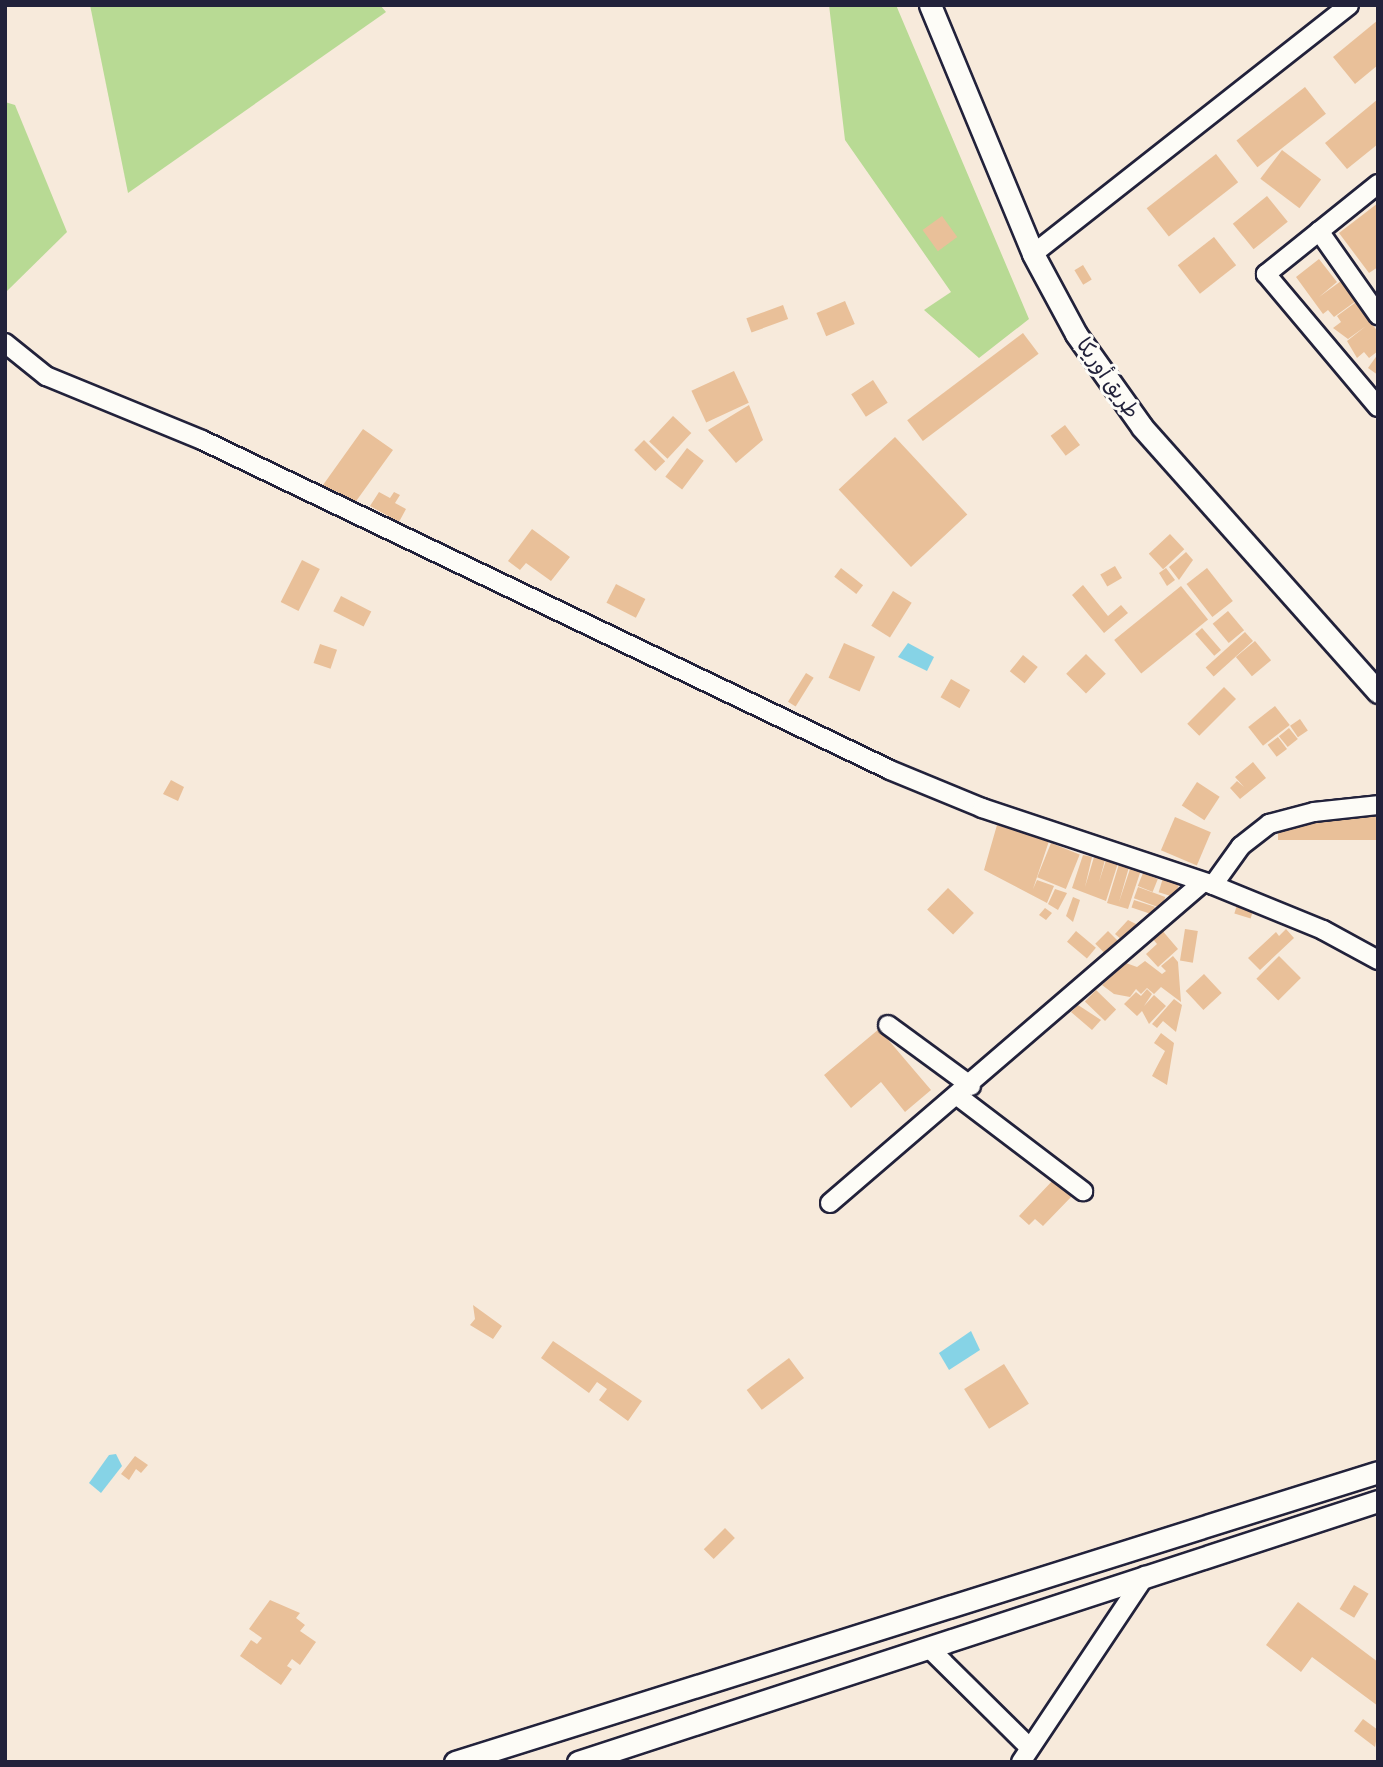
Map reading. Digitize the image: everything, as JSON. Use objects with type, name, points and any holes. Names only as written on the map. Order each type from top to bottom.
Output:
[{"type":"street","name":"طريق أوريكا","points":[[930,5],[1033,254],[1115,393],[1378,692]]},
{"type":"street","points":[[1033,254],[1349,5]]},
{"type":"street","points":[[1378,184],[1266,275],[1378,407]]},
{"type":"street","points":[[1319,231],[1371,295],[1378,315]]},
{"type":"street","points":[[5,343],[46,376],[202,440],[890,770],[982,808],[1084,839],[1208,884],[1323,930],[1378,960]]},
{"type":"street","points":[[830,1203],[1208,884],[1241,846],[1269,824],[1314,812],[1378,805]]},
{"type":"street","points":[[888,1025],[1083,1191]]},
{"type":"street","points":[[455,1762],[1378,1472]]},
{"type":"street","points":[[578,1762],[931,1650],[1145,1576],[1378,1501]]},
{"type":"street","points":[[1175,1535],[1183,1564]]},
{"type":"street","points":[[1135,1548],[1145,1576]]},
{"type":"street","points":[[931,1650],[1026,1755],[1145,1576]]},
{"type":"green space","points":[[90,5],[380,5],[386,12],[128,193]]},
{"type":"green space","points":[[829,5],[896,5],[1029,319],[979,358],[924,310],[951,292],[845,140]]},
{"type":"green space","points":[[5,102],[15,105],[67,232],[5,293]]},
{"type":"water","points":[[908,643],[934,657],[927,671],[898,657]]},
{"type":"water","points":[[971,1331],[980,1350],[949,1370],[939,1353]]},
{"type":"water","points":[[116,1454],[122,1466],[101,1493],[89,1483],[109,1455]]},
{"type":"building","points":[[1378,20],[1378,65],[1355,84],[1333,57]]},
{"type":"building","points":[[1305,87],[1326,114],[1257,167],[1236,141]]},
{"type":"building","points":[[1378,99],[1378,144],[1347,169],[1325,143]]},
{"type":"building","points":[[1282,150],[1321,179],[1299,208],[1260,179]]},
{"type":"building","points":[[1216,154],[1238,182],[1169,237],[1147,208]]},
{"type":"building","points":[[1267,196],[1288,222],[1254,249],[1233,224]]},
{"type":"building","points":[[1378,203],[1378,267],[1369,273],[1339,233]]},
{"type":"building","points":[[942,216],[957,237],[938,251],[923,230]]},
{"type":"building","points":[[1214,237],[1236,265],[1200,294],[1178,265]]},
{"type":"building","points":[[1319,259],[1337,282],[1319,297],[1341,281],[1356,301],[1334,317],[1328,310],[1323,314],[1296,277]]},
{"type":"building","points":[[1083,265],[1092,280],[1083,285],[1074,270]]},
{"type":"building","points":[[845,301],[855,324],[826,336],[816,313]]},
{"type":"building","points":[[1356,302],[1378,332],[1378,351],[1369,358],[1364,352],[1357,358],[1347,341],[1366,326],[1348,339],[1333,328],[1341,322],[1337,316]]},
{"type":"building","points":[[783,305],[788,319],[751,332],[746,318]]},
{"type":"building","points":[[1023,333],[1039,354],[923,441],[907,420]]},
{"type":"building","points":[[1378,354],[1378,375],[1368,368]]},
{"type":"building","points":[[734,371],[749,403],[706,423],[691,391]]},
{"type":"building","points":[[873,380],[888,403],[866,417],[851,394]]},
{"type":"building","points":[[749,405],[763,440],[736,463],[708,430]]},
{"type":"building","points":[[673,416],[691,433],[667,459],[649,442]]},
{"type":"building","points":[[1065,425],[1080,445],[1066,456],[1051,436]]},
{"type":"building","points":[[363,429],[393,450],[354,504],[336,491],[330,500],[318,492]]},
{"type":"building","points":[[895,437],[967,515],[911,567],[839,490]]},
{"type":"building","points":[[644,440],[665,461],[655,471],[634,450]]},
{"type":"building","points":[[687,448],[704,461],[682,489],[665,477]]},
{"type":"building","points":[[379,492],[390,498],[394,492],[400,495],[395,503],[406,509],[399,522],[370,506]]},
{"type":"building","points":[[532,529],[570,557],[551,581],[526,563],[520,570],[508,561]]},
{"type":"building","points":[[1170,534],[1184,549],[1163,569],[1149,554]]},
{"type":"building","points":[[1186,552],[1193,560],[1179,580],[1169,567]]},
{"type":"building","points":[[302,560],[320,569],[298,611],[281,602]]},
{"type":"building","points":[[1115,566],[1122,578],[1107,587],[1100,574]]},
{"type":"building","points":[[841,568],[863,585],[856,594],[834,577]]},
{"type":"building","points":[[1166,568],[1175,580],[1167,586],[1159,573]]},
{"type":"building","points":[[1207,568],[1233,601],[1212,617],[1187,584]]},
{"type":"building","points":[[616,584],[645,599],[636,618],[606,603]]},
{"type":"building","points":[[1083,585],[1108,616],[1121,605],[1128,613],[1104,633],[1072,595]]},
{"type":"building","points":[[1181,586],[1208,619],[1141,674],[1114,640]]},
{"type":"building","points":[[893,591],[912,603],[890,637],[871,626]]},
{"type":"building","points":[[341,596],[371,611],[364,627],[333,611]]},
{"type":"building","points":[[1228,611],[1244,630],[1229,643],[1213,624]]},
{"type":"building","points":[[1202,628],[1221,650],[1214,656],[1195,634]]},
{"type":"building","points":[[1245,632],[1253,641],[1214,676],[1206,667]]},
{"type":"building","points":[[1255,641],[1271,660],[1252,676],[1236,657]]},
{"type":"building","points":[[844,643],[875,657],[860,692],[829,678]]},
{"type":"building","points":[[320,644],[337,650],[331,669],[313,663]]},
{"type":"building","points":[[1086,654],[1106,674],[1086,694],[1066,674]]},
{"type":"building","points":[[1023,655],[1038,667],[1025,683],[1010,671]]},
{"type":"building","points":[[806,673],[814,678],[796,707],[788,702]]},
{"type":"building","points":[[951,679],[970,690],[960,708],[940,697]]},
{"type":"building","points":[[1224,687],[1236,699],[1199,736],[1187,724]]},
{"type":"building","points":[[1275,706],[1290,725],[1263,746],[1248,727]]},
{"type":"building","points":[[1300,719],[1308,731],[1298,737],[1290,726]]},
{"type":"building","points":[[1289,728],[1298,739],[1288,747],[1279,736]]},
{"type":"building","points":[[1278,737],[1287,749],[1277,757],[1268,745]]},
{"type":"building","points":[[1253,762],[1266,778],[1240,799],[1230,788],[1237,781],[1244,787],[1235,777]]},
{"type":"building","points":[[171,780],[184,787],[178,801],[163,794]]},
{"type":"building","points":[[1197,782],[1220,797],[1204,820],[1182,805]]},
{"type":"building","points":[[1278,810],[1378,810],[1378,840],[1278,840]]},
{"type":"building","points":[[1175,817],[1211,832],[1197,865],[1161,850]]},
{"type":"building","points":[[997,825],[1049,841],[1033,889],[1037,880],[1054,886],[1047,903],[984,870]]},
{"type":"building","points":[[1051,843],[1080,855],[1066,889],[1037,877]]},
{"type":"building","points":[[1083,855],[1092,857],[1085,887],[1094,857],[1105,860],[1099,882],[1106,860],[1118,863],[1106,901],[1072,888]]},
{"type":"building","points":[[1119,864],[1129,867],[1119,902],[1131,866],[1141,870],[1128,909],[1107,903]]},
{"type":"building","points":[[1143,873],[1158,879],[1153,892],[1138,886]]},
{"type":"building","points":[[1163,878],[1179,883],[1175,897],[1159,892]]},
{"type":"building","points":[[1138,887],[1165,897],[1161,908],[1134,898]]},
{"type":"building","points":[[948,888],[974,913],[953,935],[927,910]]},
{"type":"building","points":[[1055,889],[1067,893],[1058,910],[1048,904]]},
{"type":"building","points":[[1073,897],[1080,900],[1073,922],[1066,916]]},
{"type":"building","points":[[1134,900],[1155,907],[1152,914],[1132,908]]},
{"type":"building","points":[[1237,905],[1253,910],[1251,919],[1234,914]]},
{"type":"building","points":[[1045,908],[1052,913],[1046,920],[1039,915]]},
{"type":"building","points":[[1128,920],[1140,926],[1123,941],[1115,934]]},
{"type":"building","points":[[1161,929],[1178,949],[1158,967],[1146,954],[1157,944],[1152,938]]},
{"type":"building","points":[[1185,929],[1198,931],[1193,963],[1180,961]]},
{"type":"building","points":[[1286,929],[1294,938],[1260,970],[1248,958],[1276,932],[1279,936]]},
{"type":"building","points":[[1076,931],[1096,948],[1087,958],[1067,942]]},
{"type":"building","points":[[1108,931],[1121,944],[1108,956],[1095,944]]},
{"type":"building","points":[[1173,956],[1178,962],[1181,1002],[1161,987],[1154,994],[1147,988],[1141,994],[1136,989],[1130,997],[1114,994],[1102,985],[1126,963],[1137,967],[1145,961],[1162,974],[1166,971],[1161,966]]},
{"type":"building","points":[[1279,956],[1301,978],[1278,1001],[1256,979]]},
{"type":"building","points":[[1204,974],[1222,993],[1203,1010],[1186,991]]},
{"type":"building","points":[[1147,989],[1152,994],[1144,1006],[1154,995],[1166,1006],[1149,1024],[1142,1011],[1137,1016],[1124,1004],[1136,992],[1141,996]]},
{"type":"building","points":[[1096,990],[1116,1009],[1105,1021],[1085,1002]]},
{"type":"building","points":[[1174,999],[1182,1005],[1176,1032],[1163,1021],[1157,1028],[1152,1024]]},
{"type":"building","points":[[1078,1005],[1101,1020],[1092,1030],[1071,1012]]},
{"type":"building","points":[[879,1029],[931,1090],[905,1112],[881,1082],[851,1108],[824,1075]]},
{"type":"building","points":[[1161,1033],[1174,1043],[1167,1085],[1152,1076],[1165,1051],[1154,1043]]},
{"type":"building","points":[[1055,1178],[1073,1195],[1043,1226],[1035,1219],[1029,1225],[1019,1216]]},
{"type":"building","points":[[473,1305],[502,1326],[493,1339],[470,1325],[475,1319]]},
{"type":"building","points":[[553,1341],[642,1401],[628,1421],[599,1400],[607,1389],[597,1382],[589,1393],[541,1358]]},
{"type":"building","points":[[789,1358],[804,1378],[762,1410],[747,1390]]},
{"type":"building","points":[[1004,1364],[1029,1404],[989,1429],[964,1389]]},
{"type":"building","points":[[135,1456],[148,1465],[141,1473],[136,1469],[129,1480],[121,1474]]},
{"type":"building","points":[[725,1528],[735,1538],[714,1559],[704,1549]]},
{"type":"building","points":[[1354,1585],[1369,1594],[1354,1618],[1340,1609]]},
{"type":"building","points":[[270,1600],[300,1613],[296,1618],[305,1625],[300,1631],[316,1642],[300,1665],[292,1659],[287,1666],[292,1669],[281,1685],[240,1656],[251,1640],[257,1644],[262,1638],[249,1629]]},
{"type":"building","points":[[1298,1602],[1378,1662],[1378,1706],[1312,1657],[1301,1672],[1266,1645]]},
{"type":"building","points":[[1363,1719],[1378,1730],[1375,1747],[1354,1731]]}]
